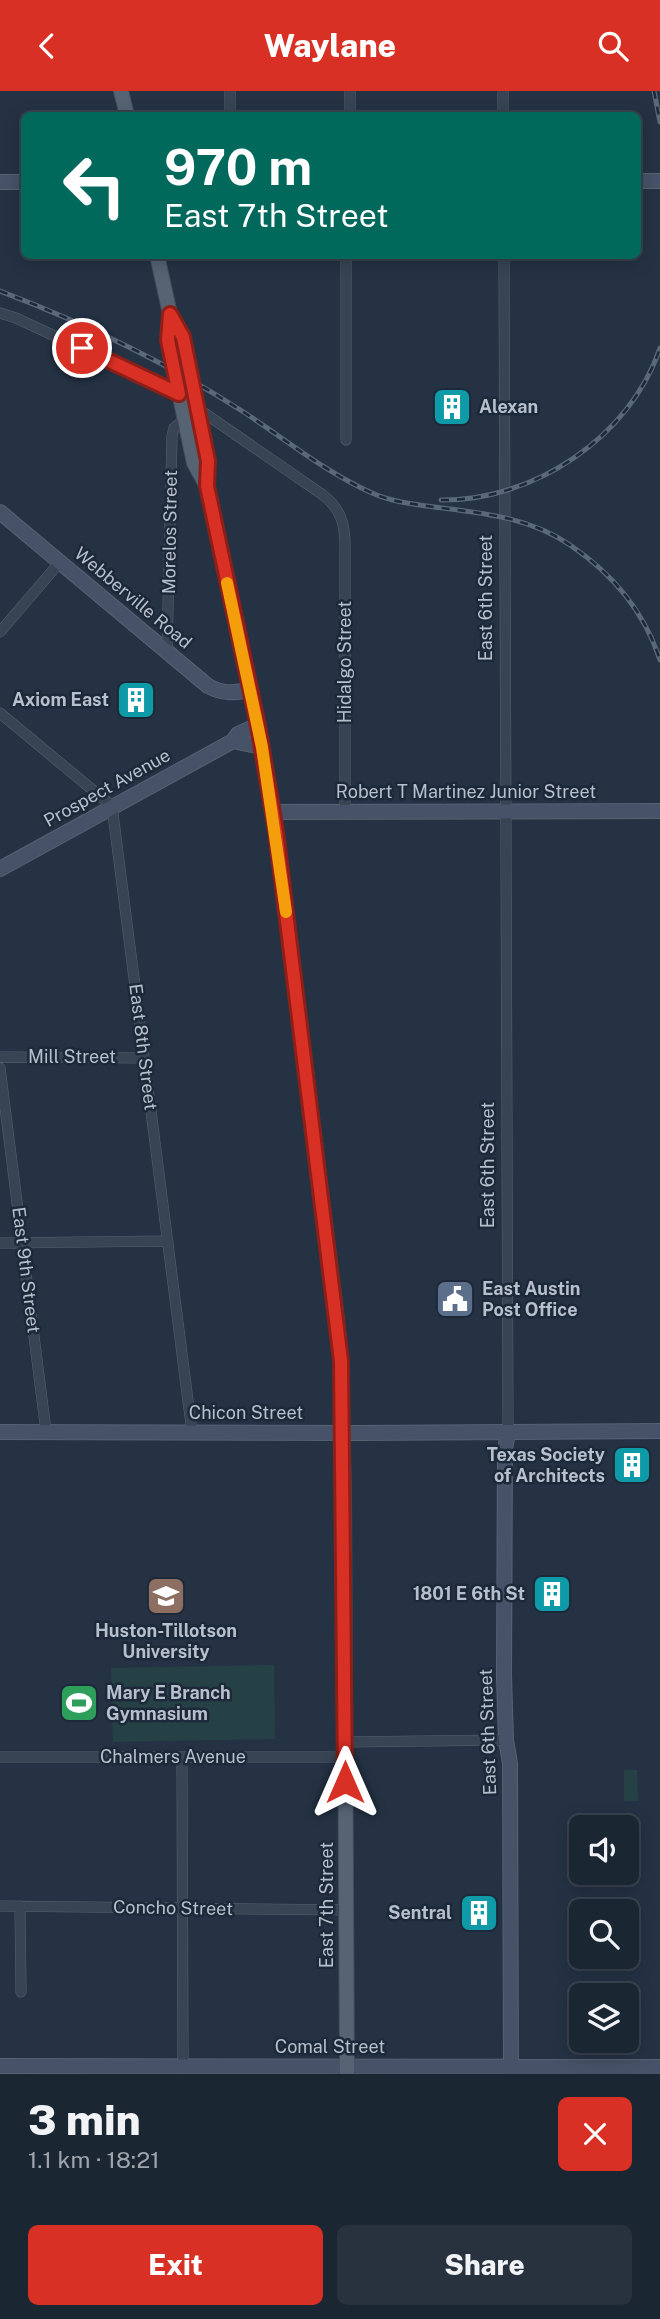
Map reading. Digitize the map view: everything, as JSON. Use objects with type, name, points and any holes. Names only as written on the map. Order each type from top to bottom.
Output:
[{"type":"main road","points":[[121,91],[126,112]]},
{"type":"main road","name":"East 7th Street","points":[[158,259],[170,314],[168,340],[179,394],[194,463],[207,486]]},
{"type":"main road","name":"East 7th Street","points":[[170,314],[183,337],[208,461],[207,486],[258,726],[273,812],[337,1319],[343,1433],[347,2070]]},
{"type":"street","points":[[230,91],[230,112]]},
{"type":"street","points":[[350,91],[350,112]]},
{"type":"street","points":[[503,91],[503,112]]},
{"type":"street","points":[[641,181],[660,181]]},
{"type":"street","points":[[0,183],[21,182]]},
{"type":"street","points":[[346,259],[346,440]]},
{"type":"street","name":"East 6th Street","points":[[503,259],[508,1432],[505,1450],[506,1740],[510,1763],[511,2070]]},
{"type":"street","points":[[0,313],[179,394]]},
{"type":"street","name":"Hidalgo Street","points":[[197,408],[323,495],[334,503],[340,512],[345,526],[345,812]]},
{"type":"street","name":"Morelos Street","points":[[167,651],[172,436],[174,428],[185,419]]},
{"type":"street","name":"Webberville Road","points":[[0,512],[208,686],[231,694],[250,690]]},
{"type":"street","points":[[0,632],[60,562]]},
{"type":"street","points":[[0,713],[112,806]]},
{"type":"street","name":"Prospect Avenue","points":[[0,869],[233,741],[238,734],[258,726]]},
{"type":"street","points":[[233,741],[262,747]]},
{"type":"street","name":"East 8th Street","points":[[112,806],[192,1432]]},
{"type":"street","name":"Robert T Martinez Junior Street","points":[[273,812],[660,811]]},
{"type":"street","name":"Mill Street","points":[[0,1057],[144,1058]]},
{"type":"street","name":"East 9th Street","points":[[0,1068],[46,1431]]},
{"type":"street","points":[[0,1243],[168,1241]]},
{"type":"street","name":"Chicon Street","points":[[0,1431],[660,1431]]},
{"type":"street","name":"Chalmers Avenue","points":[[0,1758],[182,1757],[506,1740]]},
{"type":"street","points":[[182,1757],[183,2067]]},
{"type":"street","name":"Concho Street","points":[[0,1906],[183,1906],[193,1909],[346,1910]]},
{"type":"street","points":[[20,1906],[21,1992]]},
{"type":"street","name":"Comal Street","points":[[0,2066],[347,2070],[660,2067]]},
{"type":"green space","points":[[274,1665],[275,1739],[113,1742],[111,1668]]},
{"type":"green space","points":[[624,1770],[637,1770],[638,1801],[624,1801]]},
{"type":"railway","points":[[654,91],[660,122]]},
{"type":"railway","points":[[0,291],[63,316],[184,376],[322,465],[372,493],[387,499],[522,522],[554,536],[586,556],[625,595],[645,625],[660,660]]},
{"type":"railway","points":[[441,500],[476,497],[510,489],[543,476],[574,458],[602,435],[626,409],[646,380],[660,348]]},
{"type":"slow traffic","points":[[227,583],[262,747],[286,912]]},
{"type":"place","name":"Alexan","points":[[452,407]]},
{"type":"place","name":"Axiom East","points":[[136,700]]},
{"type":"place","name":"East Austin Post Office","points":[[455,1299]]},
{"type":"place","name":"Texas Society of Architects","points":[[632,1465]]},
{"type":"place","name":"1801 E 6th St","points":[[552,1594]]},
{"type":"place","name":"Huston-Tillotson University","points":[[166,1596]]},
{"type":"place","name":"Mary E Branch Gymnasium","points":[[79,1703]]},
{"type":"place","name":"Sentral","points":[[479,1913]]},
{"type":"route","points":[[82,348],[179,394],[168,340],[170,314],[183,337],[208,461],[207,486],[262,747],[276,831],[341,1361],[345,1782]]}]
